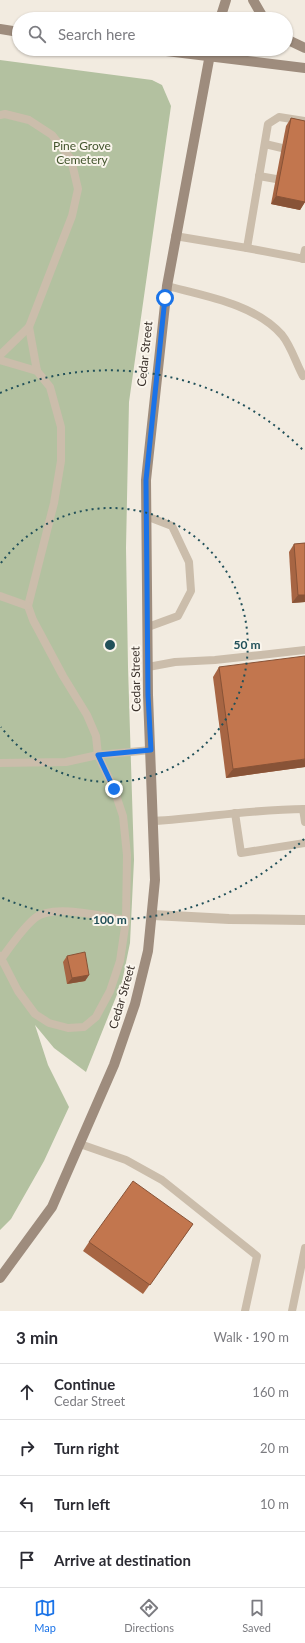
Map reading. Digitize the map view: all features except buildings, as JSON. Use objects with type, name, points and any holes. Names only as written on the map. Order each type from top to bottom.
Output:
[{"type":"main road","points":[[222,12],[226,0]]},
{"type":"main road","points":[[253,0],[260,12]]},
{"type":"main road","points":[[0,29],[12,31]]},
{"type":"main road","points":[[293,42],[305,48]]},
{"type":"main road","name":"Cedar Street","points":[[0,1278],[52,1207],[114,1065],[135,1004],[148,951],[153,915],[155,880],[148,667],[146,480],[167,286],[175,236],[209,56]]},
{"type":"main road","points":[[229,56],[305,68]]},
{"type":"street","points":[[153,915],[229,919],[305,920]]},
{"type":"lane","points":[[0,115],[5,114],[29,120],[52,135],[71,159],[78,189],[72,216],[29,327],[0,355]]},
{"type":"lane","points":[[247,248],[268,124],[279,117],[305,121]]},
{"type":"lane","points":[[265,144],[282,148]]},
{"type":"lane","points":[[259,176],[276,179]]},
{"type":"lane","points":[[175,236],[304,259],[305,250]]},
{"type":"lane","points":[[167,286],[242,308],[263,318],[282,336],[303,376]]},
{"type":"lane","points":[[29,327],[37,371],[50,387],[57,407],[61,426],[61,461],[43,554],[28,606],[33,620],[86,715],[96,736],[98,755],[114,789],[123,816],[127,856],[126,920],[120,961],[110,991],[96,1017],[84,1028],[68,1028],[49,1023],[35,1014],[18,991],[1,957],[19,935],[37,917],[49,912],[71,912],[126,920]]},
{"type":"lane","points":[[0,360],[37,371]]},
{"type":"lane","points":[[146,516],[172,526],[189,562],[191,591],[178,616],[148,627]]},
{"type":"lane","points":[[0,596],[28,606]]},
{"type":"lane","points":[[148,667],[175,662],[215,660],[305,650]]},
{"type":"lane","points":[[0,763],[66,762],[98,755],[151,750]]},
{"type":"lane","points":[[154,821],[199,818],[269,809],[304,809],[305,822]]},
{"type":"lane","points":[[235,813],[242,853],[305,843]]},
{"type":"lane","points":[[80,1144],[126,1160],[162,1180],[257,1256],[245,1311]]},
{"type":"lane","points":[[292,1311],[305,1248]]},
{"type":"green space","name":"Pine Grove Cemetery","points":[[0,60],[152,80],[162,85],[171,106],[129,402],[126,548],[134,860],[130,943],[122,982],[86,1072],[54,1048],[35,1025],[48,1065],[69,1107],[44,1161],[11,1219],[0,1230]]},
{"type":"route","points":[[114,789],[98,755],[151,750],[148,695],[146,480],[165,298]]}]
